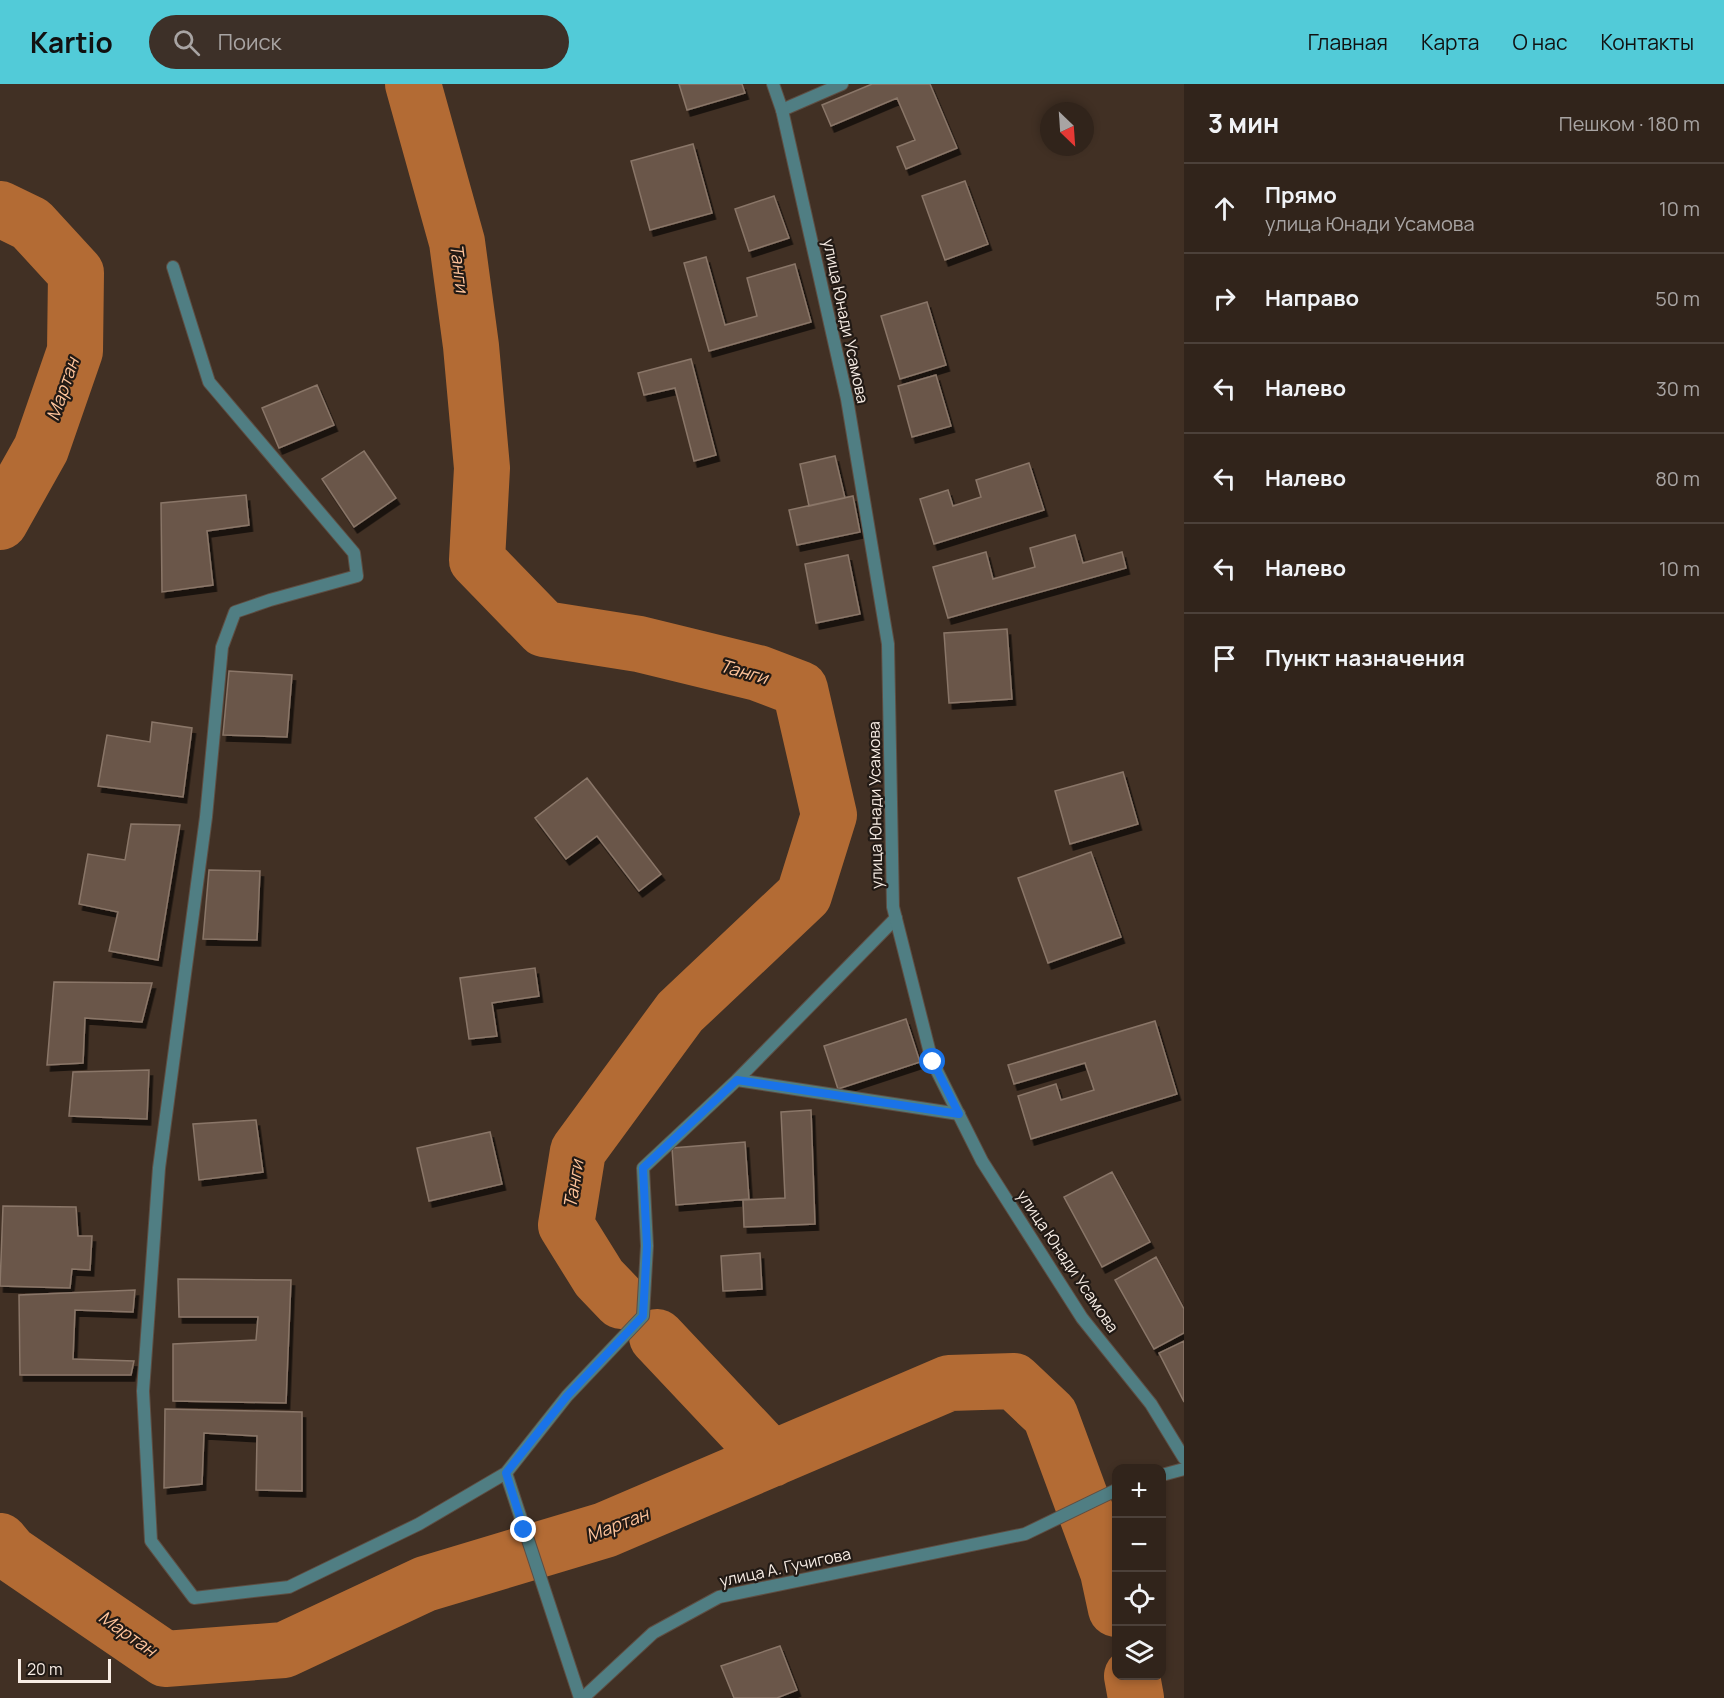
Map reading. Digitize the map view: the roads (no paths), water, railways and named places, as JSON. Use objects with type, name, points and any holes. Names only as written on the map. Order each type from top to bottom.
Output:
[{"type":"street","name":"улица Юнади Усамова","points":[[773,84],[782,110],[847,399],[888,644],[893,907],[933,1062],[982,1161],[1083,1318],[1151,1404],[1184,1458]]},
{"type":"street","points":[[782,110],[842,84]]},
{"type":"street","points":[[173,267],[209,382],[354,553],[357,576],[235,612],[222,647],[206,817],[159,1168],[143,1391],[151,1541],[194,1598],[289,1587],[419,1524],[506,1473],[567,1396],[643,1316],[647,1246],[643,1168],[737,1080],[896,918]]},
{"type":"street","points":[[737,1080],[959,1114]]},
{"type":"street","points":[[1166,1473],[1184,1469]]},
{"type":"street","points":[[506,1473],[581,1698]]},
{"type":"street","name":"улица А. Гучигова","points":[[581,1698],[653,1633],[718,1597],[1025,1534],[1112,1492]]},
{"type":"waterway","name":"Танги","points":[[413,84],[457,242],[471,346],[482,468],[477,560],[544,629],[639,644],[758,673],[800,689],[829,815],[804,895],[680,1012],[578,1151],[566,1225],[599,1278],[621,1301]]},
{"type":"waterway","name":"Мартан","points":[[0,209],[31,224],[76,273],[75,351],[41,449],[0,522]]},
{"type":"waterway","name":"Танги","points":[[657,1337],[772,1459]]},
{"type":"waterway","name":"Мартан","points":[[0,1541],[10,1553],[165,1659],[284,1650],[425,1584],[605,1530],[949,1383],[1014,1381],[1050,1415],[1108,1572],[1112,1590]]},
{"type":"waterway","name":"Мартан","points":[[1133,1680],[1136,1698]]}]
